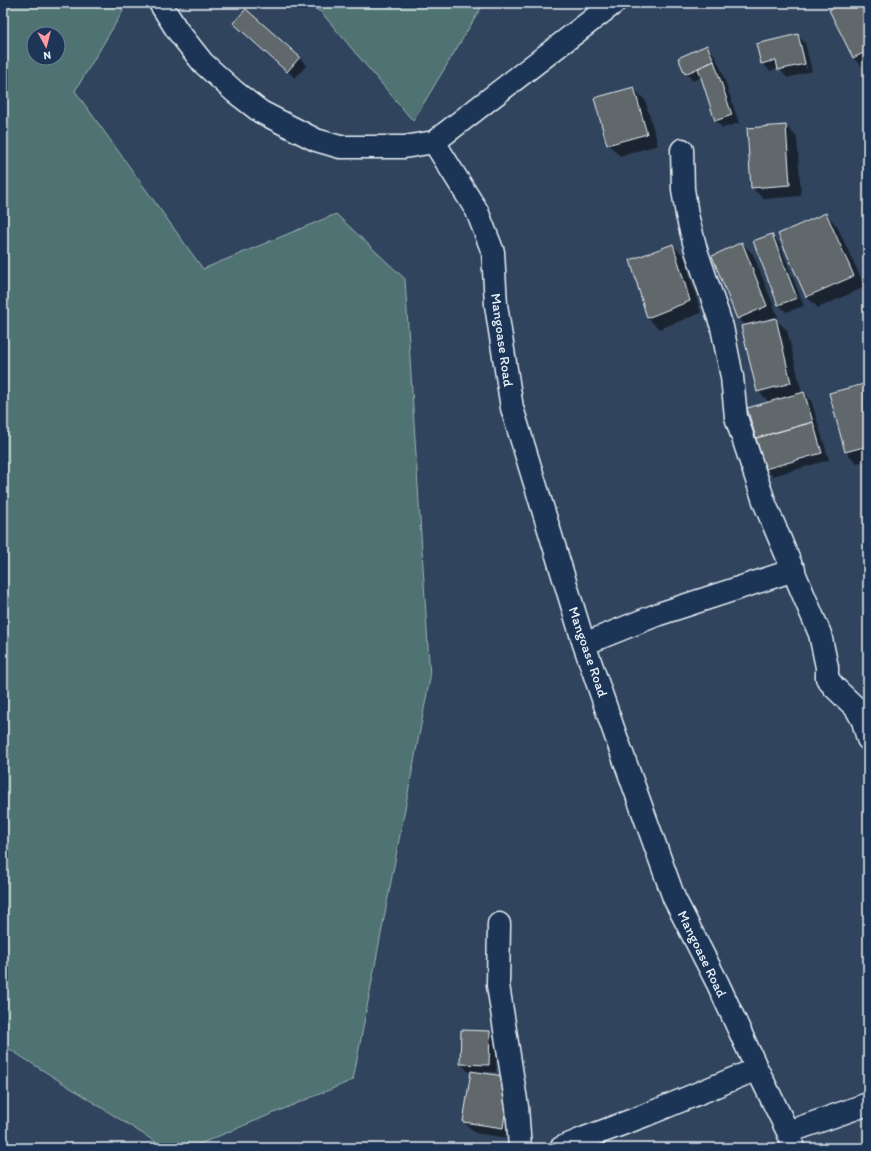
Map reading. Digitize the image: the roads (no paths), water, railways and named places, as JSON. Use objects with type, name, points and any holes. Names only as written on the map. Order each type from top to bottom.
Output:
[{"type":"street","points":[[160,3],[177,30],[203,62],[235,92],[260,112],[316,140],[340,147],[404,147],[434,142],[614,3]]},
{"type":"street","name":"Mangoase Road","points":[[434,142],[477,211],[493,252],[496,305],[512,408],[584,644],[674,898],[718,984],[790,1140]]},
{"type":"street","points":[[682,150],[683,189],[687,215],[696,250],[722,327],[732,377],[736,417],[766,504],[820,634],[827,678],[834,687],[856,708],[863,721],[868,739]]},
{"type":"street","points":[[584,644],[659,614],[794,570]]},
{"type":"street","points":[[499,924],[498,985],[517,1107],[520,1148]]},
{"type":"street","points":[[561,1148],[757,1069]]},
{"type":"street","points":[[790,1140],[868,1104]]}]
